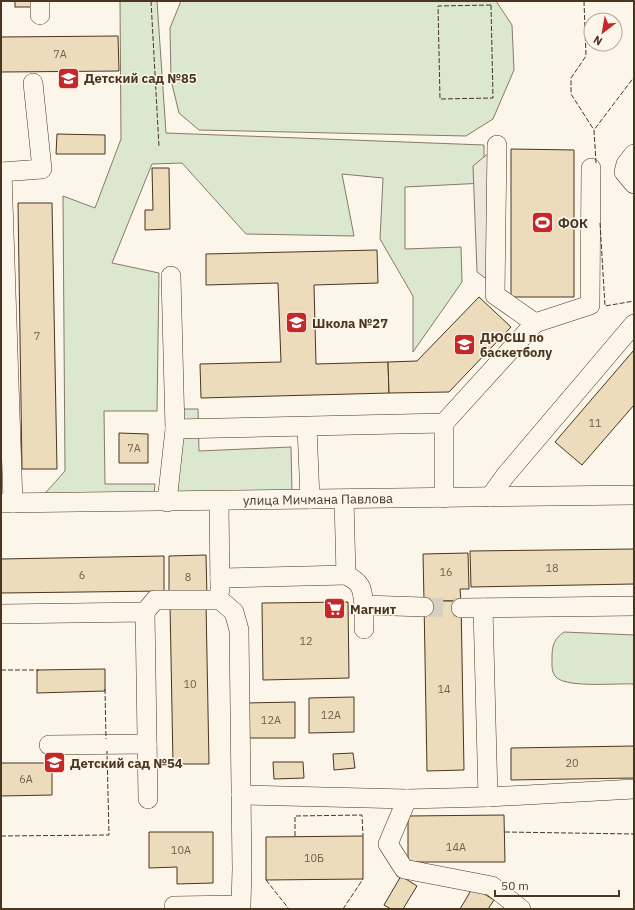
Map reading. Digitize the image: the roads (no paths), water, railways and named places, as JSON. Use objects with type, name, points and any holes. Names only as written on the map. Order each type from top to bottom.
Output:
[{"type":"street","points":[[7,503],[2,172],[42,169],[33,83]]},
{"type":"street","points":[[496,145],[495,295],[535,323]]},
{"type":"street","points":[[634,154],[626,164],[624,172],[634,184]]},
{"type":"street","points":[[444,498],[444,423],[535,323],[590,305],[591,168]]},
{"type":"street","points":[[167,502],[175,429],[171,276]]},
{"type":"street","points":[[490,497],[505,476],[634,324]]},
{"type":"street","points":[[175,429],[444,423]]},
{"type":"street","points":[[307,427],[310,499]]},
{"type":"street","name":"улица Мичмана Павлова","points":[[7,503],[634,495]]},
{"type":"street","points":[[344,499],[346,575]]},
{"type":"street","points":[[219,501],[220,600]]},
{"type":"street","points":[[220,578],[346,575],[354,579],[362,586],[364,630]]},
{"type":"street","points":[[148,799],[145,612],[155,600],[220,600],[234,612],[240,630],[241,905],[174,906]]},
{"type":"street","points":[[364,605],[424,607]]},
{"type":"street","points":[[461,608],[634,606]]},
{"type":"street","points":[[483,608],[488,796]]},
{"type":"street","points":[[1,614],[145,612]]},
{"type":"street","points":[[49,745],[147,744]]},
{"type":"street","points":[[241,795],[407,799],[634,789]]},
{"type":"street","points":[[407,799],[388,844],[404,869],[492,886],[521,909]]},
{"type":"tunnel","points":[[424,607],[461,608]]},
{"type":"place","name":"Детский сад №85","points":[[69,78]]},
{"type":"place","name":"ФОК","points":[[542,223]]},
{"type":"place","name":"Школа №27","points":[[297,323]]},
{"type":"place","name":"ДЮСШ по баскетболу","points":[[464,344]]},
{"type":"place","name":"Магнит","points":[[334,609]]},
{"type":"place","name":"Детский сад №54","points":[[54,763]]}]
